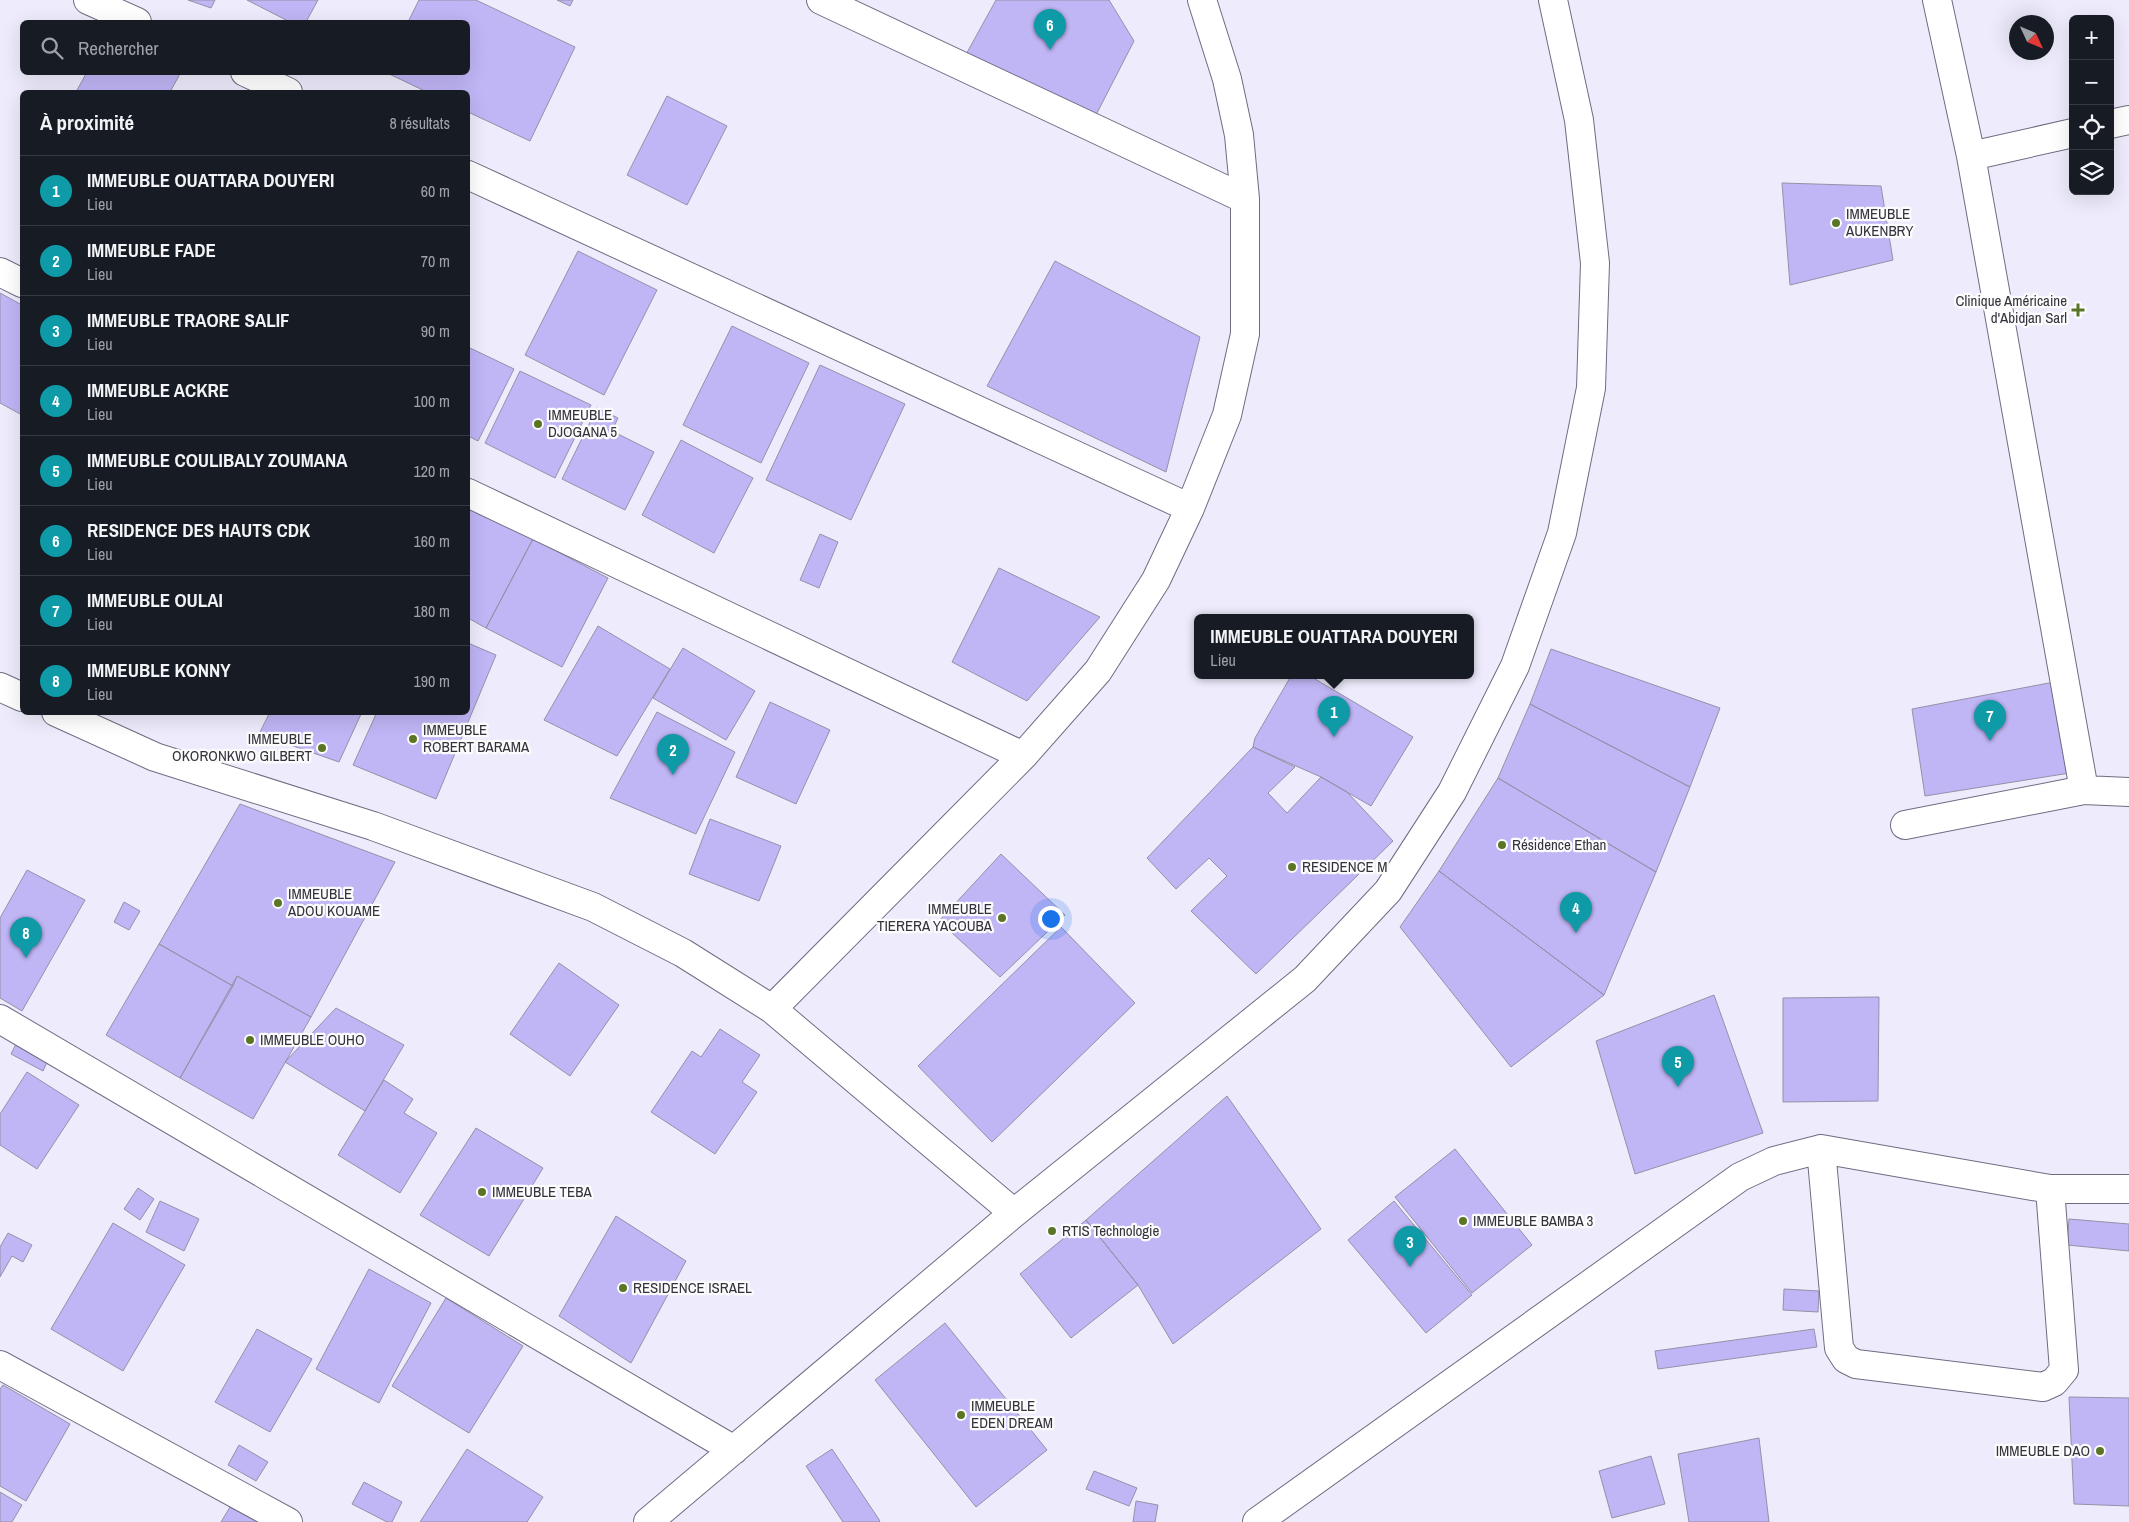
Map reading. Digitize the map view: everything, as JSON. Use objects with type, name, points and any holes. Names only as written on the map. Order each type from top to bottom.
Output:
[{"type":"street","points":[[88,0],[133,20]]},
{"type":"street","points":[[821,0],[1245,199]]},
{"type":"street","points":[[772,1010],[1024,756],[1098,671],[1156,580],[1190,508],[1227,415],[1245,334],[1245,199],[1239,135],[1227,79],[1202,0]]},
{"type":"street","points":[[648,1522],[1014,1213],[1304,979],[1388,891],[1452,792],[1515,666],[1562,533],[1591,388],[1595,262],[1578,120],[1553,0]]},
{"type":"street","points":[[1937,0],[1971,156],[2084,790]]},
{"type":"street","points":[[251,75],[284,90]]},
{"type":"street","points":[[2114,123],[2129,120]]},
{"type":"street","points":[[1971,156],[2069,134]]},
{"type":"street","points":[[470,176],[1190,508]]},
{"type":"street","points":[[0,272],[20,282]]},
{"type":"street","points":[[470,494],[1024,756]]},
{"type":"street","points":[[0,687],[20,697]]},
{"type":"street","points":[[63,715],[155,757],[374,826],[593,907],[683,952],[772,1010],[1014,1213]]},
{"type":"street","points":[[1906,825],[2084,790],[2129,792]]},
{"type":"street","points":[[0,1019],[734,1450]]},
{"type":"street","points":[[1821,1149],[1839,1348],[1846,1359],[1856,1364],[2043,1387],[2054,1382],[2064,1370],[2050,1189]]},
{"type":"street","points":[[1257,1522],[1740,1177],[1774,1161],[1821,1149],[2050,1189],[2129,1189]]},
{"type":"street","points":[[0,1365],[288,1522]]},
{"type":"building","points":[[188,0],[215,0],[211,8]]},
{"type":"building","points":[[247,0],[318,0],[307,20],[286,20]]},
{"type":"building","points":[[419,0],[476,0],[575,47],[530,141],[470,113],[470,90],[423,90],[391,75],[470,75],[470,20],[409,20]]},
{"type":"building","points":[[557,0],[573,0],[570,6]]},
{"type":"building","points":[[996,0],[1109,0],[1134,41],[1096,115],[964,58]]},
{"type":"building","points":[[85,75],[179,75],[171,90],[77,90]]},
{"type":"building","points":[[667,96],[727,126],[687,205],[627,175]]},
{"type":"building","name":"IMMEUBLE AUKENBRY","points":[[1782,183],[1881,186],[1893,260],[1790,285]]},
{"type":"building","points":[[578,251],[657,290],[604,395],[525,355]]},
{"type":"building","points":[[1055,261],[1200,337],[1166,472],[987,386]]},
{"type":"building","points":[[0,293],[20,304],[20,414],[0,403]]},
{"type":"building","points":[[732,326],[809,363],[761,463],[683,425]]},
{"type":"building","points":[[470,348],[514,369],[478,441],[470,437]]},
{"type":"building","points":[[820,365],[905,404],[851,520],[766,480]]},
{"type":"building","name":"IMMEUBLE DJOGANA 5","points":[[520,371],[591,405],[555,478],[485,443]]},
{"type":"building","points":[[597,408],[618,418],[612,431],[654,452],[625,510],[562,479]]},
{"type":"building","points":[[681,440],[753,478],[714,553],[642,515]]},
{"type":"building","points":[[470,506],[533,539],[486,628],[470,619]]},
{"type":"building","points":[[820,534],[838,542],[819,588],[800,580]]},
{"type":"building","points":[[533,539],[608,578],[562,667],[486,628]]},
{"type":"building","points":[[999,568],[1100,617],[1027,701],[952,662]]},
{"type":"building","points":[[598,626],[670,669],[617,756],[544,720]]},
{"type":"building","name":"IMMEUBLE ROBERT BARAMA","points":[[470,644],[496,655],[436,799],[353,765],[376,715],[470,715]]},
{"type":"building","points":[[683,648],[755,691],[726,740],[653,698]]},
{"type":"building","points":[[1551,649],[1720,708],[1690,787],[1530,704]]},
{"type":"building","points":[[1289,679],[1315,679],[1413,737],[1371,806],[1321,777],[1253,747],[1255,738]]},
{"type":"building","points":[[2054,682],[2070,773],[1925,796],[1912,709]]},
{"type":"building","points":[[770,702],[830,730],[796,804],[736,777]]},
{"type":"building","points":[[1530,704],[1690,787],[1656,872],[1498,778]]},
{"type":"building","points":[[657,712],[735,752],[696,834],[610,798]]},
{"type":"building","name":"IMMEUBLE OKORONKWO GILBERT","points":[[268,715],[361,715],[339,762],[259,734]]},
{"type":"building","name":"RESIDENCE M","points":[[1253,747],[1295,767],[1268,793],[1287,813],[1321,777],[1347,792],[1393,841],[1256,974],[1191,911],[1227,876],[1209,858],[1176,889],[1147,858]]},
{"type":"building","points":[[1498,778],[1656,872],[1604,995],[1439,871]]},
{"type":"building","name":"IMMEUBLE ADOU KOUAME","points":[[240,804],[395,862],[311,1017],[237,976],[233,986],[159,944]]},
{"type":"building","points":[[710,819],[781,846],[759,901],[689,874]]},
{"type":"building","name":"IMMEUBLE TIERERA YACOUBA","points":[[1001,854],[1065,915],[1000,977],[939,921]]},
{"type":"building","points":[[27,870],[85,900],[22,1011],[0,998],[0,918]]},
{"type":"building","points":[[1439,871],[1604,995],[1511,1067],[1400,927]]},
{"type":"building","points":[[124,902],[140,911],[129,930],[114,922]]},
{"type":"building","points":[[1061,927],[1135,1003],[992,1142],[918,1066]]},
{"type":"building","points":[[159,944],[233,986],[180,1078],[106,1035]]},
{"type":"building","points":[[559,963],[619,1005],[570,1076],[510,1034]]},
{"type":"building","name":"IMMEUBLE OUHO","points":[[237,976],[311,1017],[253,1119],[180,1078]]},
{"type":"building","points":[[1714,995],[1763,1133],[1635,1174],[1596,1041]]},
{"type":"building","points":[[1879,997],[1878,1101],[1783,1102],[1783,998]]},
{"type":"building","points":[[336,1008],[404,1045],[365,1111],[285,1062]]},
{"type":"building","points":[[720,1029],[760,1055],[742,1082],[757,1092],[715,1154],[651,1112],[692,1051],[701,1057]]},
{"type":"building","points":[[17,1042],[49,1058],[43,1071],[11,1054]]},
{"type":"building","points":[[27,1072],[79,1105],[37,1169],[0,1145],[0,1114]]},
{"type":"building","points":[[384,1080],[413,1099],[404,1113],[437,1133],[400,1193],[338,1155]]},
{"type":"building","points":[[1227,1096],[1321,1229],[1173,1344],[1138,1285],[1086,1220]]},
{"type":"building","name":"IMMEUBLE TEBA","points":[[476,1128],[543,1168],[489,1256],[420,1215]]},
{"type":"building","name":"IMMEUBLE BAMBA 3","points":[[1455,1149],[1532,1245],[1472,1293],[1395,1197]]},
{"type":"building","points":[[138,1188],[154,1199],[140,1220],[124,1209]]},
{"type":"building","points":[[160,1201],[199,1219],[184,1251],[146,1232]]},
{"type":"building","points":[[1394,1201],[1472,1295],[1426,1333],[1348,1240]]},
{"type":"building","name":"RESIDENCE ISRAEL","points":[[616,1216],[686,1261],[631,1363],[559,1316]]},
{"type":"building","points":[[2069,1219],[2129,1224],[2129,1251],[2067,1245]]},
{"type":"building","points":[[1086,1220],[1138,1285],[1071,1338],[1020,1274]]},
{"type":"building","points":[[113,1223],[185,1265],[123,1371],[51,1329]]},
{"type":"building","points":[[8,1233],[32,1245],[23,1262],[12,1256],[0,1277],[0,1247]]},
{"type":"building","points":[[369,1269],[431,1303],[379,1403],[316,1369]]},
{"type":"building","points":[[1784,1289],[1819,1291],[1818,1312],[1783,1310]]},
{"type":"building","points":[[446,1298],[523,1346],[469,1433],[392,1386]]},
{"type":"building","name":"IMMEUBLE EDEN DREAM","points":[[945,1323],[1047,1450],[976,1507],[875,1380]]},
{"type":"building","points":[[257,1329],[312,1359],[270,1432],[215,1402]]},
{"type":"building","points":[[1814,1329],[1817,1347],[1658,1369],[1655,1351]]},
{"type":"building","points":[[3,1385],[70,1424],[26,1501],[0,1486],[0,1389]]},
{"type":"building","name":"IMMEUBLE DAO","points":[[2069,1397],[2129,1398],[2129,1506],[2074,1504]]},
{"type":"building","points":[[1759,1438],[1769,1522],[1689,1522],[1678,1454]]},
{"type":"building","points":[[239,1445],[268,1462],[256,1481],[228,1465]]},
{"type":"building","points":[[467,1449],[543,1497],[527,1522],[420,1522]]},
{"type":"building","points":[[832,1449],[879,1522],[843,1522],[806,1466]]},
{"type":"building","points":[[1651,1456],[1665,1504],[1612,1518],[1599,1471]]},
{"type":"building","points":[[1094,1471],[1137,1488],[1129,1506],[1086,1489]]},
{"type":"building","points":[[364,1482],[402,1502],[392,1522],[387,1522],[352,1504]]},
{"type":"building","points":[[0,1492],[22,1505],[12,1522],[0,1522]]},
{"type":"building","points":[[1136,1501],[1158,1505],[1155,1522],[1133,1522]]},
{"type":"building","points":[[230,1507],[258,1522],[221,1522]]},
{"type":"place","name":"RESIDENCE DES HAUTS CDK","points":[[1050,50]]},
{"type":"place","name":"IMMEUBLE AUKENBRY","points":[[1836,223]]},
{"type":"place","name":"Clinique Américaine d'Abidjan Sarl","points":[[2078,310]]},
{"type":"place","name":"IMMEUBLE DJOGANA 5","points":[[538,424]]},
{"type":"place","name":"IMMEUBLE OUATTARA DOUYERI","points":[[1334,737]]},
{"type":"place","name":"IMMEUBLE ROBERT BARAMA","points":[[413,739]]},
{"type":"place","name":"IMMEUBLE OULAI","points":[[1990,741]]},
{"type":"place","name":"IMMEUBLE OKORONKWO GILBERT","points":[[322,748]]},
{"type":"place","name":"IMMEUBLE FADE","points":[[673,775]]},
{"type":"place","name":"Résidence Ethan","points":[[1502,845]]},
{"type":"place","name":"RESIDENCE M","points":[[1292,867]]},
{"type":"place","name":"IMMEUBLE ADOU KOUAME","points":[[278,903]]},
{"type":"place","name":"IMMEUBLE TIERERA YACOUBA","points":[[1002,918]]},
{"type":"place","name":"IMMEUBLE ACKRE","points":[[1576,933]]},
{"type":"place","name":"IMMEUBLE KONNY","points":[[26,958]]},
{"type":"place","name":"IMMEUBLE OUHO","points":[[250,1040]]},
{"type":"place","name":"IMMEUBLE COULIBALY ZOUMANA","points":[[1678,1087]]},
{"type":"place","name":"IMMEUBLE TEBA","points":[[482,1192]]},
{"type":"place","name":"IMMEUBLE BAMBA 3","points":[[1463,1221]]},
{"type":"place","name":"RTIS Technologie","points":[[1052,1231]]},
{"type":"place","name":"IMMEUBLE TRAORE SALIF","points":[[1410,1267]]},
{"type":"place","name":"RESIDENCE ISRAEL","points":[[623,1288]]},
{"type":"place","name":"IMMEUBLE EDEN DREAM","points":[[961,1415]]},
{"type":"place","name":"IMMEUBLE DAO","points":[[2100,1451]]}]
